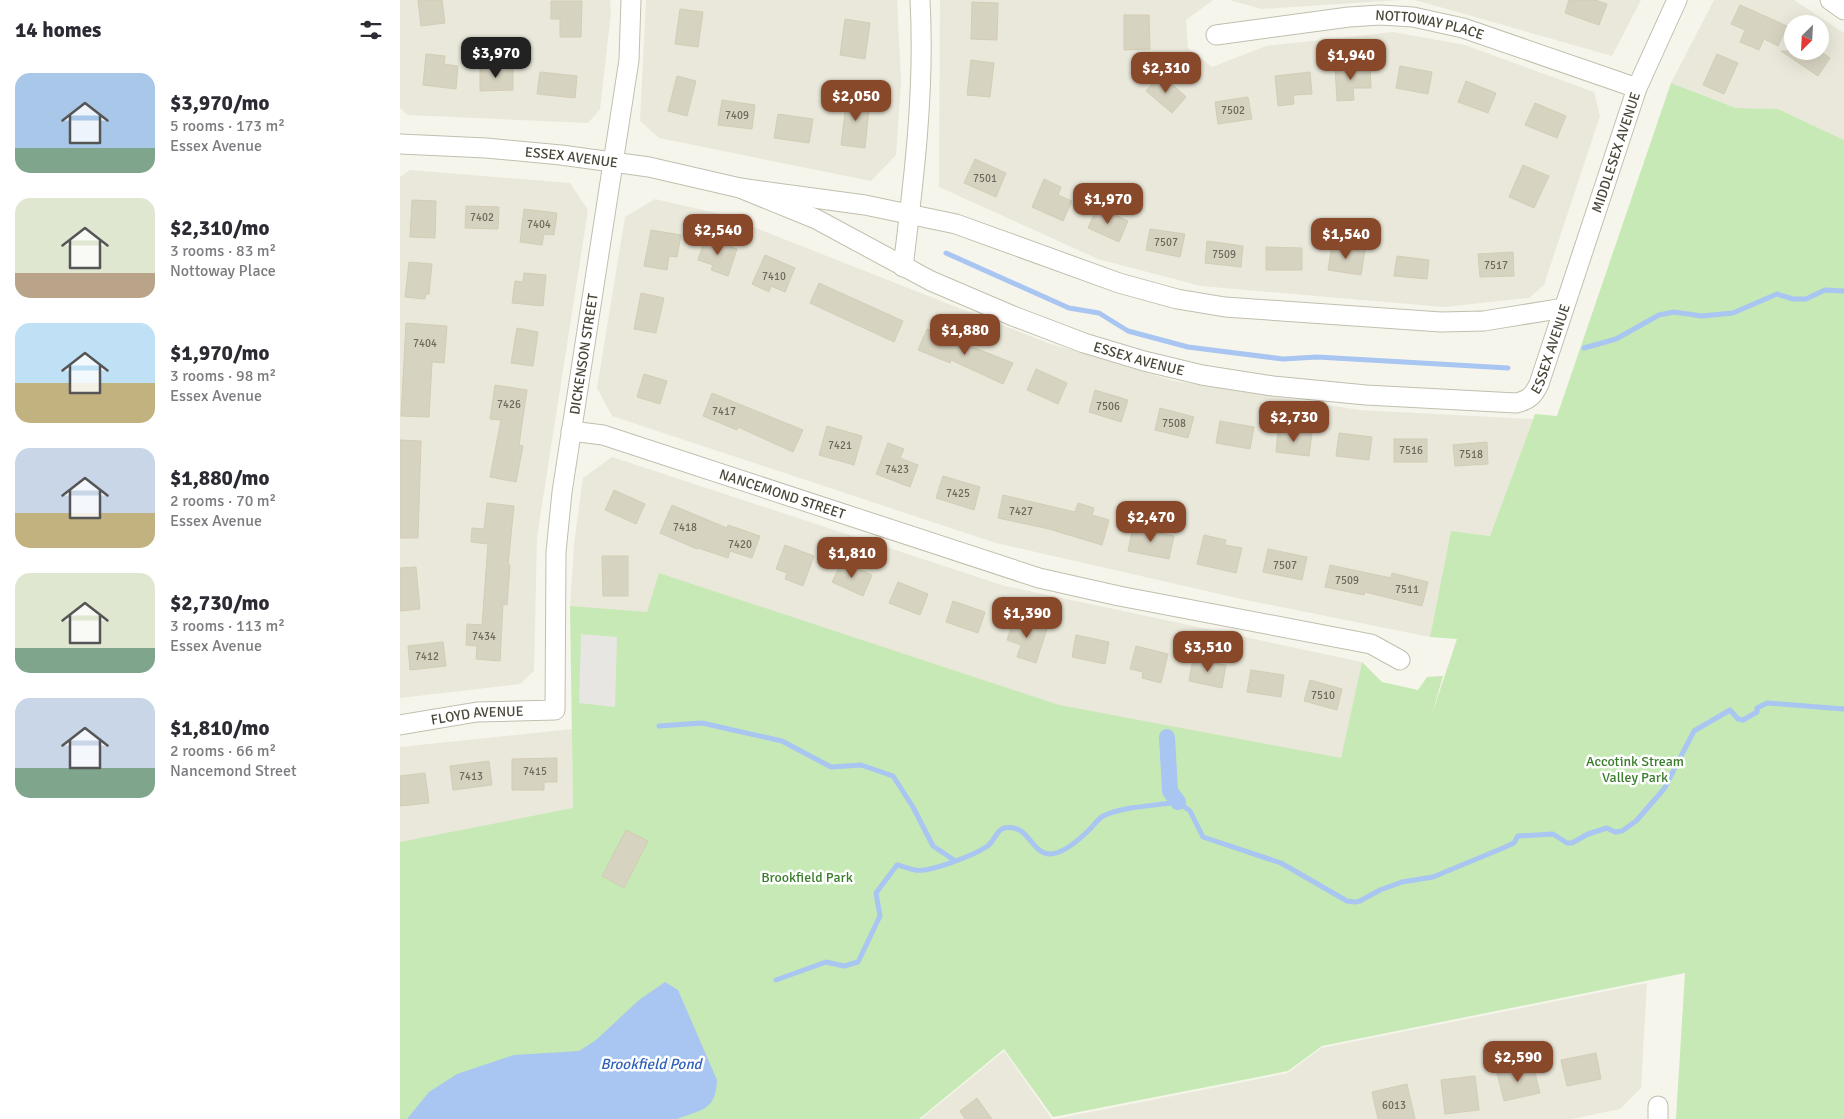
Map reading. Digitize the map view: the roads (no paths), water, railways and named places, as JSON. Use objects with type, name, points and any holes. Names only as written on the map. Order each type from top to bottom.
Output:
[{"type":"street","name":"DICKENSON STREET","points":[[554,710],[556,552],[571,431],[629,60],[631,0]]},
{"type":"street","points":[[902,267],[915,169],[922,26],[920,0]]},
{"type":"street","name":"MIDDLESEX AVENUE","points":[[1564,308],[1595,220],[1637,88],[1677,0]]},
{"type":"street","points":[[1830,0],[1844,10]]},
{"type":"street","name":"NOTTOWAY PLACE","points":[[1216,35],[1349,17],[1413,17],[1463,28],[1637,88]]},
{"type":"street","name":"ESSEX AVENUE","points":[[400,144],[486,148],[614,162],[649,167],[740,188],[864,205],[910,214],[956,224],[1119,283],[1177,298],[1225,307],[1441,322],[1484,321],[1564,308],[1539,384],[1529,399],[1516,403],[1366,395],[1273,386],[1202,375],[1144,361],[1084,343],[1013,316],[902,267],[816,219],[740,188]]},
{"type":"street","name":"NANCEMOND STREET","points":[[571,431],[603,435],[1039,578],[1119,596],[1371,644],[1400,660]]},
{"type":"street","name":"FLOYD AVENUE","points":[[400,725],[477,712],[554,710]]},
{"type":"water","name":"Brookfield Pond","points":[[665,982],[678,990],[717,1080],[716,1090],[711,1103],[701,1110],[677,1119],[407,1119],[429,1092],[457,1074],[514,1055],[579,1051],[596,1040],[639,1000]]},
{"type":"waterway","points":[[946,253],[1069,308],[1099,313],[1128,331],[1188,347],[1283,359],[1317,357],[1508,368]]},
{"type":"waterway","points":[[1584,348],[1616,339],[1659,315],[1674,312],[1702,316],[1733,313],[1777,294],[1793,299],[1806,299],[1825,290],[1844,291]]},
{"type":"waterway","points":[[776,980],[826,962],[844,966],[858,962],[880,916],[876,893],[897,865],[913,870],[922,870],[951,863],[986,847],[999,831],[1004,828],[1019,830],[1042,852],[1053,854],[1076,842],[1103,816],[1130,808],[1178,802],[1190,811],[1203,837],[1281,863],[1347,901],[1355,902],[1402,882],[1433,877],[1514,843],[1518,836],[1553,834],[1567,843],[1572,843],[1588,834],[1607,828],[1615,832],[1622,831],[1636,821],[1664,789],[1694,731],[1730,710],[1738,719],[1743,720],[1757,712],[1757,708],[1767,703],[1844,709]]},
{"type":"waterway","points":[[659,726],[702,723],[782,741],[831,767],[861,765],[893,776],[913,807],[933,846],[954,860]]},
{"type":"waterway","points":[[1167,737],[1170,791],[1178,802]]},
{"type":"park label","name":"Accotink Stream Valley Park","points":[[1635,770]]},
{"type":"park label","name":"Brookfield Park","points":[[807,877]]}]
